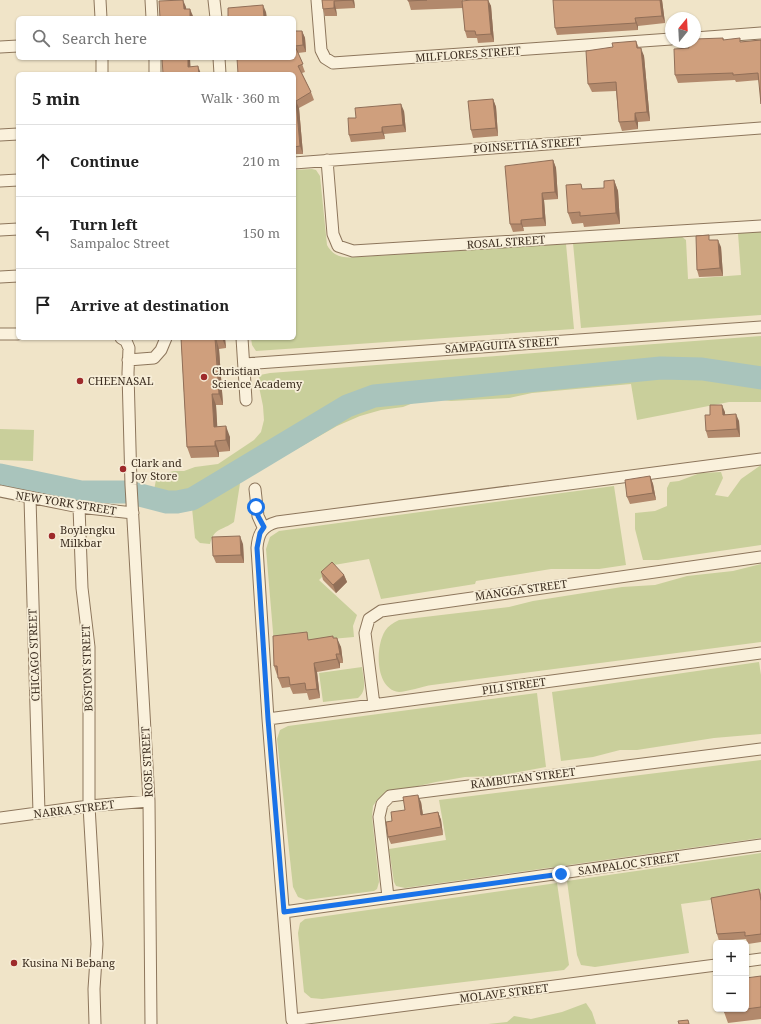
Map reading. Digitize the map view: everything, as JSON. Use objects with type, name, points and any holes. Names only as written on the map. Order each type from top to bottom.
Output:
[{"type":"street","points":[[100,0],[101,16]]},
{"type":"street","points":[[151,0],[152,16]]},
{"type":"street","points":[[214,0],[216,16]]},
{"type":"street","name":"MILFLORES STREET","points":[[317,0],[321,50],[325,58],[333,63],[665,39]]},
{"type":"street","points":[[701,38],[761,33]]},
{"type":"street","points":[[0,47],[16,46]]},
{"type":"street","points":[[102,60],[102,72]]},
{"type":"street","points":[[154,60],[155,72]]},
{"type":"street","points":[[219,60],[220,72]]},
{"type":"street","name":"POINSETTIA STREET","points":[[296,163],[761,128]]},
{"type":"street","points":[[0,135],[16,134]]},
{"type":"street","name":"ROSAL STREET","points":[[327,160],[333,234],[338,246],[353,251],[761,226]]},
{"type":"street","points":[[0,181],[16,180]]},
{"type":"street","points":[[0,230],[16,229]]},
{"type":"street","points":[[0,276],[16,276]]},
{"type":"street","name":"SAMPAGUITA STREET","points":[[244,364],[761,326]]},
{"type":"street","points":[[0,334],[16,334]]},
{"type":"street","name":"ROSE STREET","points":[[123,340],[128,344],[131,485],[149,801],[152,1024]]},
{"type":"street","points":[[128,360],[154,358],[161,350],[165,340]]},
{"type":"street","points":[[242,340],[246,400]]},
{"type":"street","points":[[284,912],[268,719],[257,548],[260,533],[264,527],[277,522],[761,459]]},
{"type":"street","points":[[255,489],[258,516],[264,527]]},
{"type":"street","name":"NEW YORK STREET","points":[[0,491],[79,507],[133,513]]},
{"type":"street","name":"CHICAGO STREET","points":[[30,498],[39,813]]},
{"type":"street","name":"BOSTON STREET","points":[[79,507],[82,588],[89,647],[89,806],[97,944],[94,989],[95,1024]]},
{"type":"street","name":"MANGGA STREET","points":[[374,705],[365,633],[369,620],[381,611],[761,557]]},
{"type":"street","name":"PILI STREET","points":[[268,719],[761,653]]},
{"type":"street","name":"RAMBUTAN STREET","points":[[388,897],[379,817],[382,804],[390,796],[761,748]]},
{"type":"street","name":"NARRA STREET","points":[[0,818],[89,806],[149,801]]},
{"type":"street","name":"SAMPALOC STREET","points":[[284,912],[761,845]]},
{"type":"street","name":"MOLAVE STREET","points":[[284,912],[292,1020],[713,965]]},
{"type":"street","points":[[749,961],[761,959]]},
{"type":"green space","points":[[296,170],[316,170],[320,176],[327,245],[336,255],[353,257],[566,244],[574,329],[256,351],[252,345],[251,340],[296,340]]},
{"type":"green space","points":[[761,231],[761,315],[581,328],[573,243],[681,236],[686,240],[688,279],[741,275],[738,233]]},
{"type":"green space","points":[[761,336],[761,402],[729,402],[637,420],[631,384],[532,393],[509,398],[451,401],[426,398],[403,407],[381,410],[360,416],[337,426],[295,450],[241,477],[234,522],[216,532],[210,544],[200,543],[195,538],[192,508],[161,503],[154,490],[157,475],[218,464],[254,440],[261,432],[264,420],[258,382],[260,375],[270,373]]},
{"type":"green space","points":[[0,429],[34,430],[33,461],[0,460]]},
{"type":"green space","points":[[761,465],[761,545],[658,560],[643,560],[635,529],[635,513],[655,511],[667,506],[667,488],[670,482],[679,481],[700,473],[721,472],[723,478],[715,495],[728,497],[741,479]]},
{"type":"green space","points":[[614,486],[626,565],[599,569],[551,569],[476,581],[475,584],[381,599],[369,559],[334,565],[319,580],[357,615],[353,626],[354,637],[274,644],[266,549],[270,537],[279,531]]},
{"type":"green space","points":[[761,564],[761,642],[432,685],[402,692],[391,689],[381,676],[379,657],[382,638],[385,631],[393,623],[399,620],[509,607],[533,601],[622,587],[655,585],[687,576],[733,571]]},
{"type":"green space","points":[[759,662],[761,675],[761,734],[714,738],[637,750],[620,750],[593,757],[561,761],[552,692]]},
{"type":"green space","points":[[362,667],[364,688],[363,692],[358,698],[323,702],[319,673]]},
{"type":"green space","points":[[537,693],[546,767],[497,776],[465,777],[387,793],[377,800],[373,806],[372,817],[379,882],[377,889],[374,891],[306,900],[298,897],[293,887],[277,739],[280,730],[288,726]]},
{"type":"green space","points":[[761,760],[761,838],[405,888],[396,886],[394,882],[389,849],[446,840],[439,800]]},
{"type":"green space","points":[[761,853],[761,893],[681,904],[689,953],[595,967],[581,965],[577,955],[567,881]]},
{"type":"green space","points":[[557,883],[569,965],[564,970],[322,999],[311,998],[304,992],[298,933],[300,923],[305,919]]},
{"type":"green space","points":[[586,1003],[592,1012],[596,1024],[488,1024],[507,1022],[514,1016],[531,1019],[562,1012]]},
{"type":"building","points":[[183,0],[184,9],[190,9],[190,16],[160,16],[159,1]]},
{"type":"building","points":[[322,0],[352,0],[334,1],[334,8],[323,9]]},
{"type":"building","points":[[488,0],[491,34],[476,35],[475,31],[465,31],[462,1]]},
{"type":"building","points":[[553,0],[660,0],[662,16],[635,18],[636,23],[555,28]]},
{"type":"building","points":[[263,5],[264,16],[228,16],[228,8]]},
{"type":"building","points":[[296,31],[302,31],[303,45],[296,46]]},
{"type":"building","points":[[723,38],[723,40],[740,38],[740,42],[761,40],[761,104],[758,73],[733,75],[733,73],[675,75],[674,49],[701,48],[701,39]]},
{"type":"building","points":[[636,41],[637,48],[641,48],[647,112],[635,113],[635,121],[619,122],[616,82],[588,84],[586,51],[613,47],[612,43]]},
{"type":"building","points":[[296,48],[303,64],[298,66],[311,92],[296,101],[296,72],[238,72],[237,60],[296,60]]},
{"type":"building","points":[[162,60],[188,60],[188,67],[198,66],[199,72],[163,72]]},
{"type":"building","points":[[493,99],[496,128],[471,130],[468,101]]},
{"type":"building","points":[[296,101],[300,146],[296,147]]},
{"type":"building","points":[[401,104],[403,125],[382,127],[382,132],[349,135],[348,118],[356,118],[355,108]]},
{"type":"building","points":[[553,160],[555,192],[542,193],[543,218],[521,220],[521,224],[510,224],[505,166]]},
{"type":"building","points":[[614,180],[616,213],[580,216],[580,212],[568,213],[566,185],[581,184],[582,189],[604,188],[604,181]]},
{"type":"building","points":[[709,235],[709,240],[718,240],[720,268],[697,270],[696,236]]},
{"type":"building","points":[[181,340],[215,340],[219,394],[212,394],[214,427],[226,426],[226,440],[215,441],[215,446],[187,447]]},
{"type":"building","points":[[710,405],[722,405],[723,415],[736,414],[737,429],[706,431],[705,415],[710,415]]},
{"type":"building","points":[[650,476],[653,493],[627,497],[625,480]]},
{"type":"building","points":[[240,536],[241,555],[213,556],[212,537]]},
{"type":"building","points":[[332,562],[344,575],[333,585],[321,572]]},
{"type":"building","points":[[307,632],[308,640],[333,636],[333,638],[337,638],[340,654],[336,654],[337,659],[314,663],[317,689],[306,690],[305,683],[290,685],[289,677],[278,678],[277,666],[274,666],[273,636]]},
{"type":"building","points":[[418,795],[421,815],[438,812],[441,827],[388,837],[386,822],[392,821],[391,812],[405,810],[403,797]]},
{"type":"building","points":[[759,889],[761,901],[761,934],[745,936],[745,932],[717,934],[711,898]]},
{"type":"building","points":[[761,976],[761,1007],[749,1009],[749,978]]},
{"type":"building","points":[[688,1020],[689,1024],[679,1024],[678,1021]]},
{"type":"waterway","points":[[0,475],[81,492],[128,492],[167,502],[177,502],[192,499],[347,406],[374,396],[661,368],[702,369],[761,378]]},
{"type":"place","name":"Christian Science Academy","points":[[204,377]]},
{"type":"place","name":"CHEENASAL","points":[[80,381]]},
{"type":"place","name":"Clark and Joy Store","points":[[123,469]]},
{"type":"place","name":"Boylengku Milkbar","points":[[52,536]]},
{"type":"place","name":"Kusina Ni Bebang","points":[[14,963]]},
{"type":"route","points":[[256,507],[258,516],[264,527],[260,533],[257,548],[268,719],[284,912],[561,874]]}]
